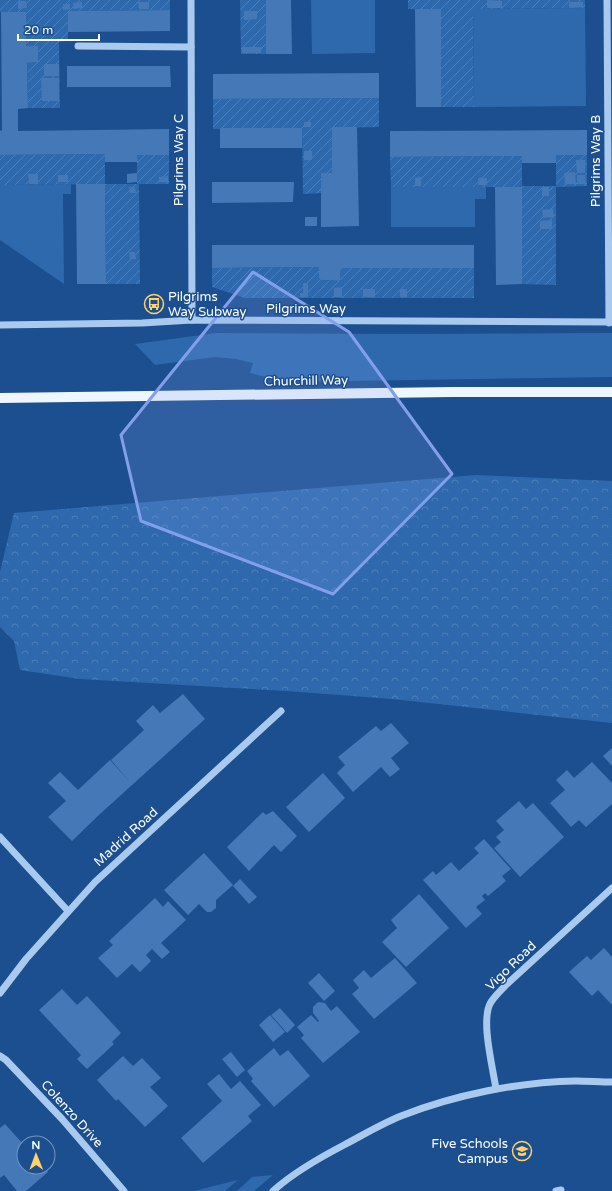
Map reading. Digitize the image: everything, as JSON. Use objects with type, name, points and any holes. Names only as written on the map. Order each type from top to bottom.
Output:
[{"type":"main road","name":"Churchill Way","points":[[0,398],[452,392],[612,392]]},
{"type":"street","name":"Pilgrims Way C","points":[[191,0],[192,320]]},
{"type":"street","name":"Pilgrims Way B","points":[[607,0],[611,322]]},
{"type":"street","points":[[78,46],[192,47]]},
{"type":"street","name":"Pilgrims Way","points":[[0,325],[134,323],[192,320],[611,322]]},
{"type":"street","name":"Madrid Road","points":[[0,993],[26,959],[95,882],[282,711]]},
{"type":"street","points":[[0,837],[68,911]]},
{"type":"street","name":"Vigo Road","points":[[496,1089],[486,1027],[487,1014],[491,1002],[506,985],[612,888]]},
{"type":"street","name":"Colenzo Drive","points":[[0,1056],[6,1060],[62,1119],[124,1191]]},
{"type":"street","points":[[273,1191],[283,1182],[316,1160],[400,1116],[441,1102],[496,1089],[528,1085],[575,1081],[612,1082]]},
{"type":"highlighted area","points":[[253,272],[349,332],[452,474],[333,594],[141,521],[121,435]]},
{"type":"green space","points":[[0,0],[170,0],[170,10],[68,11],[68,41],[59,42],[60,108],[28,108],[27,63],[38,62],[38,46],[26,46],[26,12],[0,12]]},
{"type":"green space","points":[[240,0],[266,0],[266,54],[241,54]]},
{"type":"green space","points":[[311,0],[375,0],[375,53],[312,54]]},
{"type":"green space","points":[[408,0],[585,0],[585,8],[473,9],[474,107],[441,107],[441,10],[408,9]]},
{"type":"green space","points":[[585,8],[586,106],[474,107],[473,9]]},
{"type":"green space","points":[[379,98],[379,127],[332,128],[332,173],[321,173],[321,193],[303,194],[302,128],[213,129],[213,99]]},
{"type":"green space","points":[[105,154],[105,184],[0,185],[0,155]]},
{"type":"green space","points":[[137,155],[169,155],[169,184],[139,184],[140,284],[106,284],[105,184],[137,184]]},
{"type":"green space","points":[[556,155],[587,155],[587,186],[556,187],[556,285],[522,284],[522,187],[391,187],[390,157],[522,156],[522,186],[556,186]]},
{"type":"green space","points":[[71,184],[71,194],[63,194],[64,284],[0,240],[0,185]]},
{"type":"green space","points":[[391,187],[486,187],[486,199],[475,199],[475,227],[391,227]]},
{"type":"green space","points":[[319,267],[319,278],[322,280],[339,281],[340,268],[474,268],[474,298],[245,298],[212,287],[212,268]]},
{"type":"green space","points":[[216,333],[612,333],[612,377],[285,382],[250,373],[253,363],[236,359],[215,357],[155,365],[135,344]]},
{"type":"green space","points":[[476,475],[612,481],[612,723],[392,699],[286,691],[80,679],[20,670],[14,641],[0,627],[0,572],[14,513]]},
{"type":"green space","points":[[273,1175],[254,1191],[237,1191],[252,1177]]},
{"type":"green space","points":[[238,1180],[225,1191],[194,1191]]},
{"type":"building","points":[[266,0],[291,0],[292,54],[266,54]]},
{"type":"building","points":[[487,0],[502,1],[502,8],[487,8]]},
{"type":"building","points":[[18,1],[26,1],[27,8],[18,9]]},
{"type":"building","points":[[82,2],[82,8],[73,9],[73,3]]},
{"type":"building","points":[[138,2],[149,2],[149,9],[139,9]]},
{"type":"building","points":[[569,2],[583,2],[583,7],[569,8]]},
{"type":"building","points":[[63,4],[70,4],[70,9],[63,10]]},
{"type":"building","points":[[415,9],[441,9],[441,107],[416,107]]},
{"type":"building","points":[[170,10],[170,31],[68,32],[68,11]]},
{"type":"building","points":[[244,11],[257,11],[257,19],[244,20]]},
{"type":"building","points":[[1,12],[26,12],[26,46],[38,46],[38,62],[27,63],[28,108],[18,109],[18,131],[169,129],[169,155],[137,155],[138,162],[105,162],[105,154],[0,155],[0,131],[2,130]]},
{"type":"building","points":[[242,47],[261,47],[261,53],[242,53]]},
{"type":"building","points":[[44,64],[59,64],[59,76],[44,76]]},
{"type":"building","points":[[67,66],[170,66],[171,87],[67,87]]},
{"type":"building","points":[[379,73],[379,98],[213,99],[213,74]]},
{"type":"building","points":[[41,78],[59,78],[59,101],[42,101]]},
{"type":"building","points":[[304,122],[311,122],[311,127],[304,127]]},
{"type":"building","points":[[332,127],[357,127],[359,226],[321,227],[321,173],[332,173]]},
{"type":"building","points":[[220,128],[302,128],[302,148],[220,148]]},
{"type":"building","points":[[587,130],[587,155],[556,155],[556,163],[522,163],[522,156],[390,157],[390,131]]},
{"type":"building","points":[[304,151],[312,151],[312,160],[304,160]]},
{"type":"building","points":[[576,160],[585,160],[585,173],[577,173]]},
{"type":"building","points":[[575,172],[576,184],[565,184],[564,173]]},
{"type":"building","points":[[137,173],[137,182],[127,183],[127,174]]},
{"type":"building","points":[[28,174],[38,174],[38,184],[29,184]]},
{"type":"building","points":[[58,175],[68,175],[68,182],[58,182]]},
{"type":"building","points":[[577,175],[585,175],[586,184],[577,184]]},
{"type":"building","points":[[168,176],[168,182],[159,182],[159,177]]},
{"type":"building","points":[[421,177],[421,186],[415,186],[415,178]]},
{"type":"building","points":[[478,178],[487,178],[487,185],[478,185]]},
{"type":"building","points":[[212,182],[294,182],[293,202],[212,203]]},
{"type":"building","points":[[76,184],[105,184],[106,284],[77,284]]},
{"type":"building","points":[[129,187],[135,187],[136,193],[130,193]]},
{"type":"building","points":[[495,187],[522,187],[522,284],[496,285]]},
{"type":"building","points":[[542,187],[549,187],[549,196],[542,196]]},
{"type":"building","points":[[553,209],[554,217],[543,218],[542,210]]},
{"type":"building","points":[[305,217],[317,217],[317,226],[305,226]]},
{"type":"building","points":[[552,220],[552,229],[540,229],[540,221]]},
{"type":"building","points":[[212,245],[474,245],[474,268],[340,268],[340,281],[322,280],[319,278],[319,267],[212,268]]},
{"type":"building","points":[[129,252],[135,252],[136,259],[130,259]]},
{"type":"building","points":[[303,283],[308,283],[308,297],[300,297],[300,293],[303,293]]},
{"type":"building","points":[[342,287],[342,297],[334,297],[334,288]]},
{"type":"building","points":[[363,289],[375,289],[375,297],[363,297]]},
{"type":"building","points":[[400,289],[407,289],[407,297],[400,297]]},
{"type":"building","points":[[183,694],[205,719],[72,841],[48,817],[66,801],[48,783],[60,772],[78,790],[110,760],[130,782],[111,760],[144,730],[136,721],[153,705],[160,713]]},
{"type":"building","points":[[391,723],[409,743],[391,758],[400,769],[390,777],[381,767],[353,792],[337,773],[345,765],[338,757],[376,726],[381,731]]},
{"type":"building","points":[[612,748],[612,766],[603,756]]},
{"type":"building","points":[[592,762],[612,783],[612,804],[586,827],[579,820],[571,827],[550,803],[565,790],[556,780],[567,770],[574,778]]},
{"type":"building","points":[[323,773],[345,798],[309,832],[286,807]]},
{"type":"building","points":[[519,801],[526,809],[533,803],[564,837],[520,877],[494,848],[501,842],[496,837],[504,830],[496,821]]},
{"type":"building","points":[[273,811],[297,836],[281,852],[274,845],[249,871],[227,847],[263,812],[266,815]]},
{"type":"building","points":[[484,839],[511,869],[502,876],[506,881],[488,896],[485,893],[482,896],[485,900],[476,907],[482,914],[466,928],[423,880],[433,871],[436,875],[451,862],[459,871],[479,853],[474,848]]},
{"type":"building","points":[[204,853],[233,885],[216,900],[216,908],[211,912],[207,912],[199,904],[188,915],[164,890]]},
{"type":"building","points":[[240,879],[257,897],[249,904],[233,886]]},
{"type":"building","points":[[419,894],[449,928],[406,967],[382,942],[397,928],[391,920]]},
{"type":"building","points":[[155,898],[163,907],[168,901],[186,920],[161,943],[170,952],[162,959],[152,949],[146,955],[151,961],[140,972],[132,964],[117,978],[98,958],[113,945],[109,941]]},
{"type":"building","points":[[604,948],[612,957],[612,1005],[598,990],[592,996],[569,972],[587,956],[591,960]]},
{"type":"building","points":[[395,958],[417,983],[374,1019],[352,994],[359,988],[353,980],[364,970],[371,978]]},
{"type":"building","points":[[319,973],[335,991],[324,1001],[308,983]]},
{"type":"building","points":[[62,989],[77,1005],[87,996],[121,1033],[112,1042],[114,1044],[87,1069],[77,1059],[81,1055],[39,1010]]},
{"type":"building","points":[[318,1002],[325,1003],[331,1011],[337,1006],[360,1032],[323,1063],[301,1038],[304,1035],[297,1027],[311,1015],[318,1022],[319,1021],[313,1013],[313,1007]]},
{"type":"building","points":[[280,1008],[295,1025],[287,1033],[271,1015]]},
{"type":"building","points":[[270,1015],[285,1032],[273,1042],[259,1025]]},
{"type":"building","points":[[274,1048],[280,1056],[288,1050],[310,1076],[274,1107],[251,1081],[253,1079],[247,1071]]},
{"type":"building","points":[[231,1052],[245,1070],[237,1077],[222,1059]]},
{"type":"building","points":[[123,1056],[133,1066],[142,1058],[161,1078],[150,1087],[168,1106],[145,1127],[118,1099],[116,1101],[97,1080]]},
{"type":"building","points":[[219,1074],[231,1089],[240,1081],[261,1105],[248,1116],[252,1121],[203,1163],[181,1138],[222,1101],[207,1084]]},
{"type":"building","points":[[5,1124],[16,1136],[16,1175],[45,1175],[26,1191],[17,1191],[4,1175],[0,1178],[0,1128]]},
{"type":"place","name":"Pilgrims Way Subway","points":[[154,304]]},
{"type":"place","name":"Five Schools Campus","points":[[522,1151]]}]
